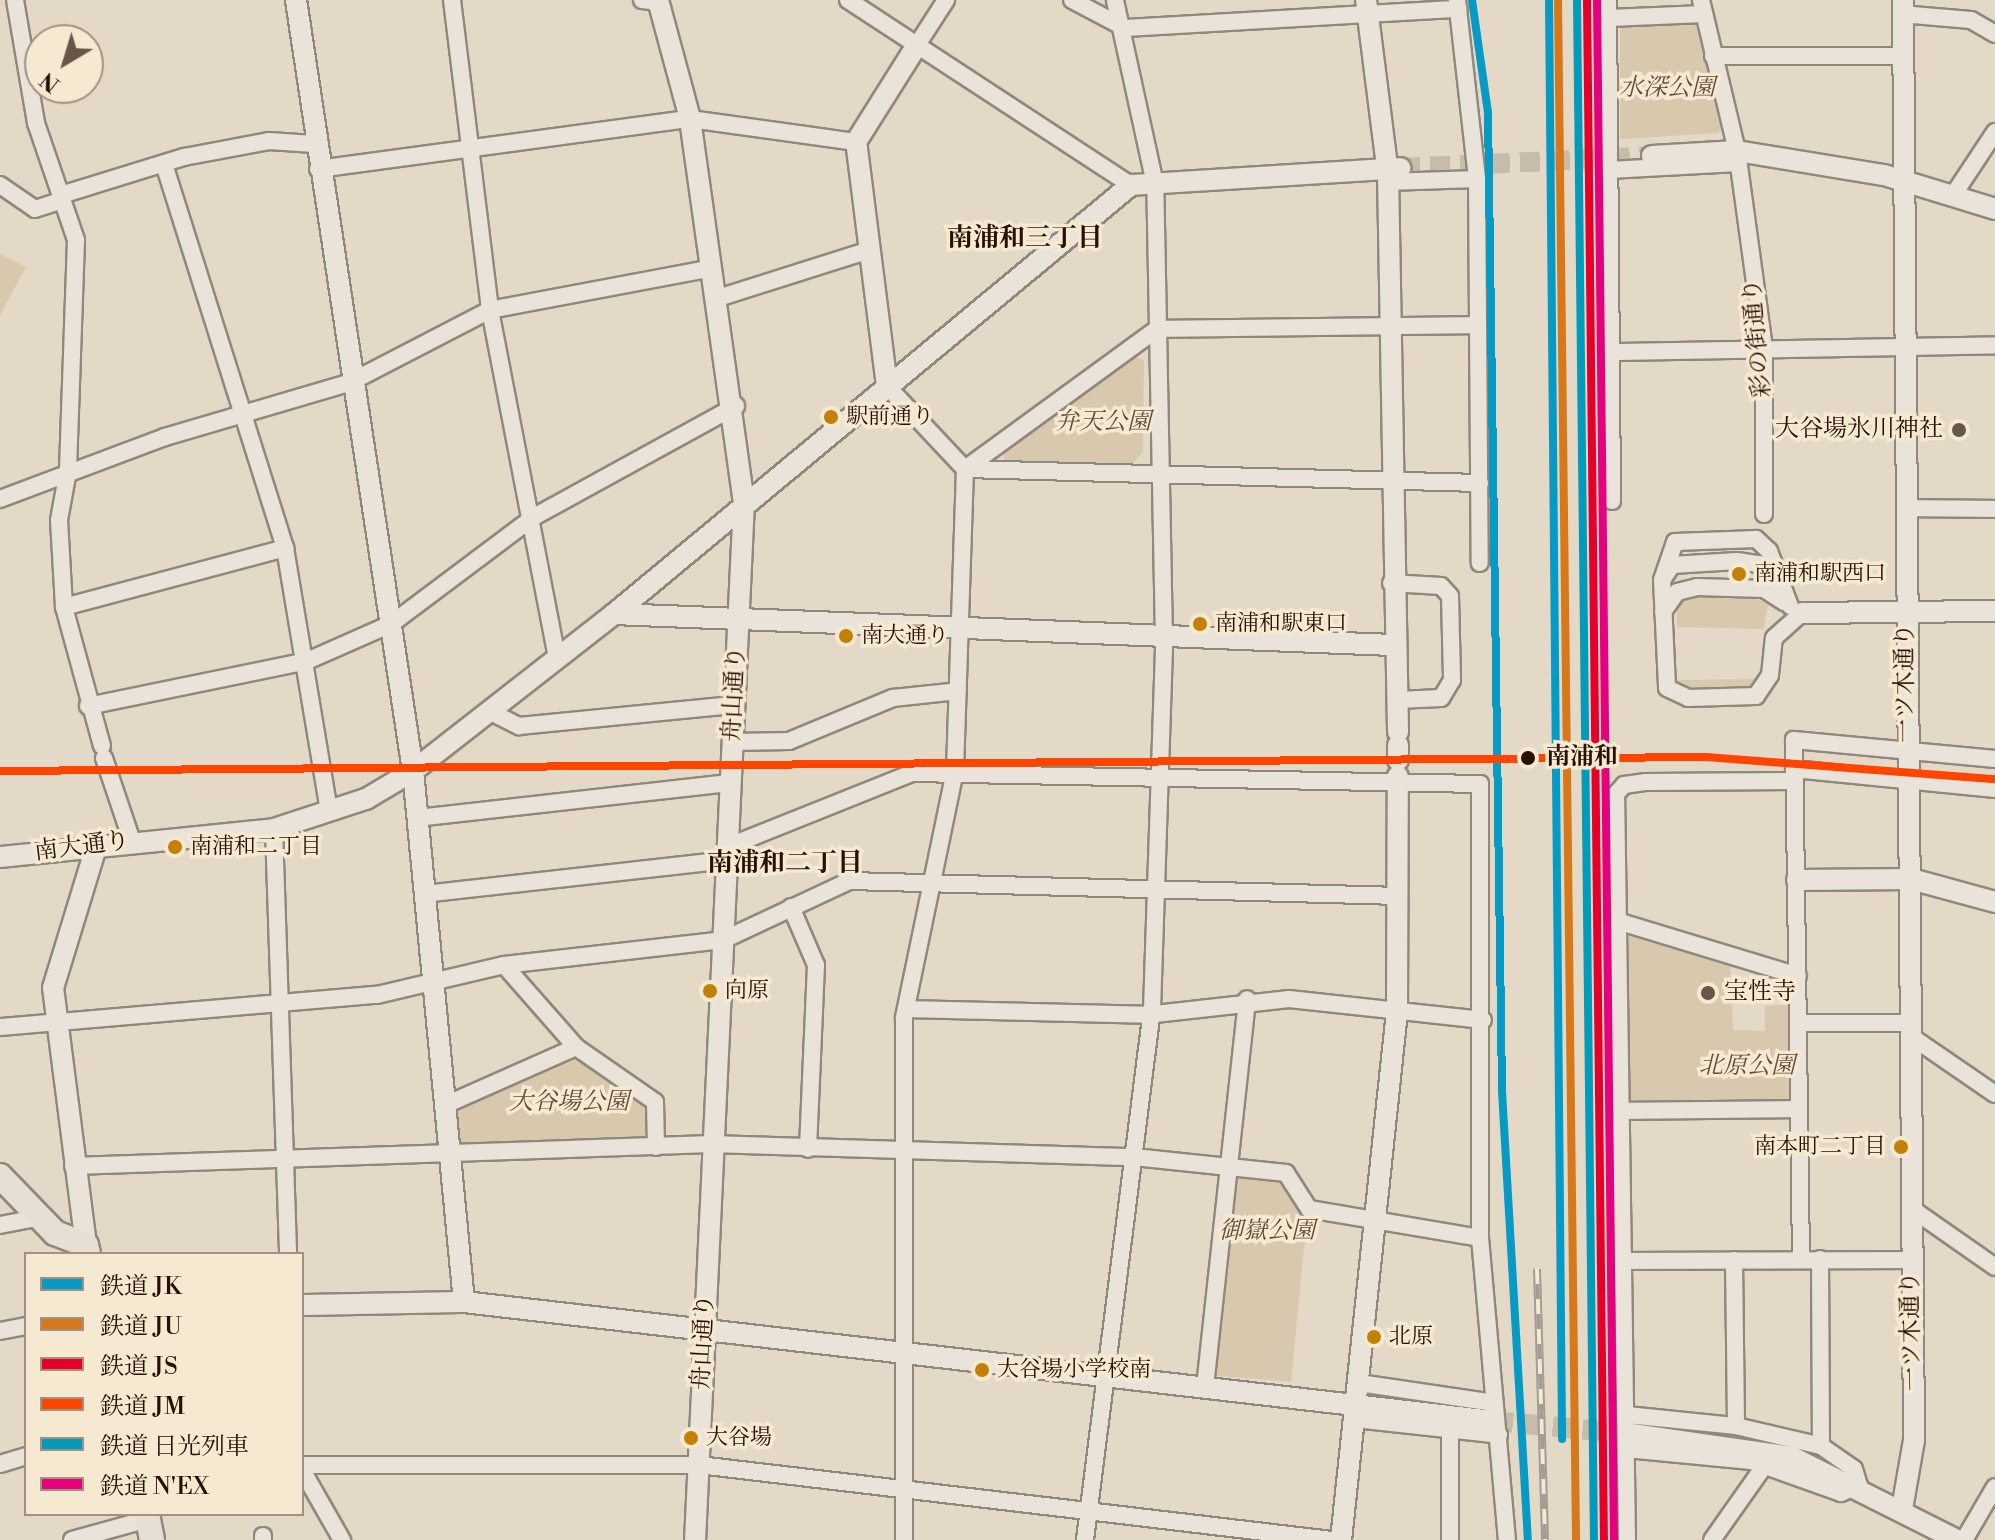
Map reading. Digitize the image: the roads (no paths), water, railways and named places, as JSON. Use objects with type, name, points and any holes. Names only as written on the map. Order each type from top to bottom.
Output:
[{"type":"main road","points":[[0,1176],[41,1217],[87,1250]]},
{"type":"street","points":[[15,0],[36,123],[76,240],[68,471],[59,520],[64,607],[88,706],[132,841]]},
{"type":"street","points":[[299,0],[314,144],[349,383],[413,771],[446,1158],[464,1302]]},
{"type":"street","points":[[452,0],[490,310],[557,659]]},
{"type":"street","points":[[848,0],[1131,185],[1391,173],[1477,179]]},
{"type":"street","points":[[904,1540],[906,1009],[955,771],[965,469],[887,386],[856,142],[946,0]]},
{"type":"street","points":[[1072,0],[1121,27],[1367,7],[1458,5],[1477,179],[1480,563]]},
{"type":"street","points":[[1085,1540],[1152,1010],[1164,640],[1156,473],[1155,184],[1115,0]]},
{"type":"street","points":[[1608,0],[1612,501]]},
{"type":"street","name":"舟山通り","points":[[653,1],[690,119],[736,406],[744,502],[711,1144],[695,1540]]},
{"type":"street","points":[[1341,1540],[1397,1012],[1399,896],[1397,700],[1391,583],[1391,173],[1367,7]]},
{"type":"street","points":[[1609,18],[1702,7]]},
{"type":"street","name":"彩の街通り","points":[[1702,7],[1738,157],[1764,348],[1764,514]]},
{"type":"street","points":[[1902,7],[1971,20],[1995,34]]},
{"type":"street","name":"一ツ木通り","points":[[1902,7],[1900,182],[1907,345],[1906,749],[1911,879],[1909,1029],[1914,1440],[1902,1509]]},
{"type":"street","points":[[1713,56],[1901,56]]},
{"type":"street","points":[[318,169],[690,119],[856,142]]},
{"type":"street","points":[[1952,197],[1995,132]]},
{"type":"street","points":[[0,185],[35,209],[164,164],[269,141],[314,144]]},
{"type":"street","points":[[1652,156],[1738,157],[1900,182],[1995,209]]},
{"type":"street","points":[[1609,170],[1738,157]]},
{"type":"street","points":[[164,164],[285,548],[307,661],[329,812]]},
{"type":"street","name":"南大通り","points":[[0,857],[132,841],[274,829],[329,812],[413,771],[614,614],[744,502],[1131,185]]},
{"type":"street","points":[[718,298],[869,250]]},
{"type":"street","points":[[0,499],[68,471],[244,413],[349,383],[490,310],[712,268]]},
{"type":"street","points":[[965,469],[1157,329],[1478,325]]},
{"type":"street","points":[[1612,352],[1995,345]]},
{"type":"street","points":[[88,706],[307,661],[391,624],[532,518],[736,406]]},
{"type":"street","points":[[965,469],[1480,483]]},
{"type":"street","points":[[1906,508],[1995,509]]},
{"type":"street","points":[[1746,537],[1769,551],[1796,609],[1774,638],[1763,690],[1745,698],[1670,692],[1662,616],[1662,583],[1666,553],[1679,540],[1746,537]]},
{"type":"street","points":[[64,607],[285,548]]},
{"type":"street","points":[[1662,583],[1672,565],[1754,562],[1796,609]]},
{"type":"street","points":[[1391,583],[1441,586],[1450,596],[1452,680],[1441,698],[1397,700]]},
{"type":"street","points":[[1662,616],[1677,592],[1697,587],[1764,589],[1796,609],[1995,611]]},
{"type":"street","points":[[614,614],[1164,640],[1393,645]]},
{"type":"street","points":[[733,742],[789,741],[893,698],[958,691]]},
{"type":"street","points":[[489,711],[519,726],[733,705]]},
{"type":"street","points":[[1801,1259],[1794,740],[1995,759]]},
{"type":"street","points":[[424,894],[727,854],[912,773],[1159,775],[1398,759],[1480,784],[1483,1020],[1480,1238],[1507,1540]]},
{"type":"street","points":[[1627,1540],[1628,1433],[1616,794],[1624,785],[1794,775],[1908,780],[1995,789]]},
{"type":"street","points":[[417,818],[730,783]]},
{"type":"street","points":[[274,829],[288,1252]]},
{"type":"street","points":[[87,1250],[52,1022],[53,988],[96,847]]},
{"type":"street","points":[[1797,880],[1911,879],[1995,902]]},
{"type":"street","points":[[0,1027],[282,999],[377,995],[431,977],[504,965],[723,940],[849,881],[1399,896]]},
{"type":"street","points":[[791,907],[816,965],[808,1149]]},
{"type":"street","points":[[1617,921],[1798,976]]},
{"type":"street","points":[[504,965],[576,1047],[655,1102],[656,1147]]},
{"type":"street","points":[[906,1009],[1006,1016],[1152,1010],[1247,999],[1483,1020]]},
{"type":"street","points":[[1205,1387],[1247,999]]},
{"type":"street","points":[[1799,1023],[1909,1029],[1995,1094]]},
{"type":"street","points":[[443,1106],[576,1047]]},
{"type":"street","points":[[1620,1111],[1799,1109]]},
{"type":"street","points":[[73,1166],[287,1158],[446,1158],[711,1144],[904,1155],[1134,1157],[1230,1162],[1286,1173],[1309,1209],[1376,1223],[1480,1238]]},
{"type":"street","points":[[1912,1209],[1995,1267]]},
{"type":"street","points":[[0,1225],[41,1217]]},
{"type":"street","points":[[1820,1259],[1821,1446]]},
{"type":"street","points":[[1734,1260],[1736,1426]]},
{"type":"street","points":[[1624,1261],[1911,1260]]},
{"type":"street","points":[[304,1305],[464,1302],[704,1332],[1205,1387],[1450,1429],[1496,1421]]},
{"type":"street","points":[[0,1331],[24,1326]]},
{"type":"street","points":[[1359,1383],[1496,1421]]},
{"type":"street","points":[[1356,1412],[1496,1421]]},
{"type":"street","points":[[1628,1433],[1736,1426],[1821,1446],[1846,1461],[1859,1485]]},
{"type":"street","points":[[1450,1429],[1450,1540]]},
{"type":"street","points":[[1628,1433],[1765,1465],[1841,1493],[1859,1485]]},
{"type":"street","points":[[1628,1433],[1792,1457],[1859,1485],[1957,1540]]},
{"type":"street","points":[[0,1464],[24,1457]]},
{"type":"street","points":[[304,1468],[699,1465],[1332,1540]]},
{"type":"street","points":[[1712,1540],[1765,1465]]},
{"type":"street","points":[[304,1472],[342,1540]]},
{"type":"street","points":[[1964,1540],[1995,1487]]},
{"type":"street","points":[[72,1540],[149,1524]]},
{"type":"tunnel","points":[[1400,168],[1652,156]]},
{"type":"tunnel","points":[[1493,1421],[1633,1434]]},
{"type":"railway","points":[[1537,1269],[1545,1540]]},
{"type":"rail line","name":"JK","points":[[1472,0],[1488,112],[1502,1091],[1528,1540]]},
{"type":"rail line","name":"JK","points":[[1549,0],[1562,1439]]},
{"type":"rail line","name":"JU","points":[[1558,0],[1576,1540]]},
{"type":"rail line","name":"日光列車","points":[[1577,0],[1594,1540]]},
{"type":"rail line","name":"JS","points":[[1587,0],[1604,1540]]},
{"type":"rail line","name":"N'EX","points":[[1597,0],[1614,1540]]},
{"type":"rail line","name":"JM","points":[[0,771],[1706,757],[1995,779]]},
{"type":"place","name":"駅前通り","points":[[831,417]]},
{"type":"place","name":"大谷場氷川神社","points":[[1959,430]]},
{"type":"place","name":"南浦和駅西口","points":[[1739,574]]},
{"type":"place","name":"南浦和駅東口","points":[[1200,624]]},
{"type":"place","name":"南大通り","points":[[846,636]]},
{"type":"place","name":"南浦和","points":[[1528,758]]},
{"type":"place","name":"南浦和二丁目","points":[[175,847]]},
{"type":"place","name":"向原","points":[[710,991]]},
{"type":"place","name":"宝性寺","points":[[1708,993]]},
{"type":"place","name":"南本町二丁目","points":[[1901,1147]]},
{"type":"place","name":"北原","points":[[1374,1337]]},
{"type":"place","name":"大谷場小学校南","points":[[982,1370]]},
{"type":"place","name":"大谷場","points":[[691,1438]]},
{"type":"district","name":"南浦和三丁目","points":[[1025,239]]},
{"type":"district","name":"南浦和二丁目","points":[[785,864]]},
{"type":"park label","name":"水深公園","points":[[1667,89]]},
{"type":"park label","name":"弁天公園","points":[[1103,423]]},
{"type":"park label","name":"北原公園","points":[[1747,1067]]},
{"type":"park label","name":"大谷場公園","points":[[569,1103]]},
{"type":"park label","name":"御嶽公園","points":[[1267,1232]]}]
